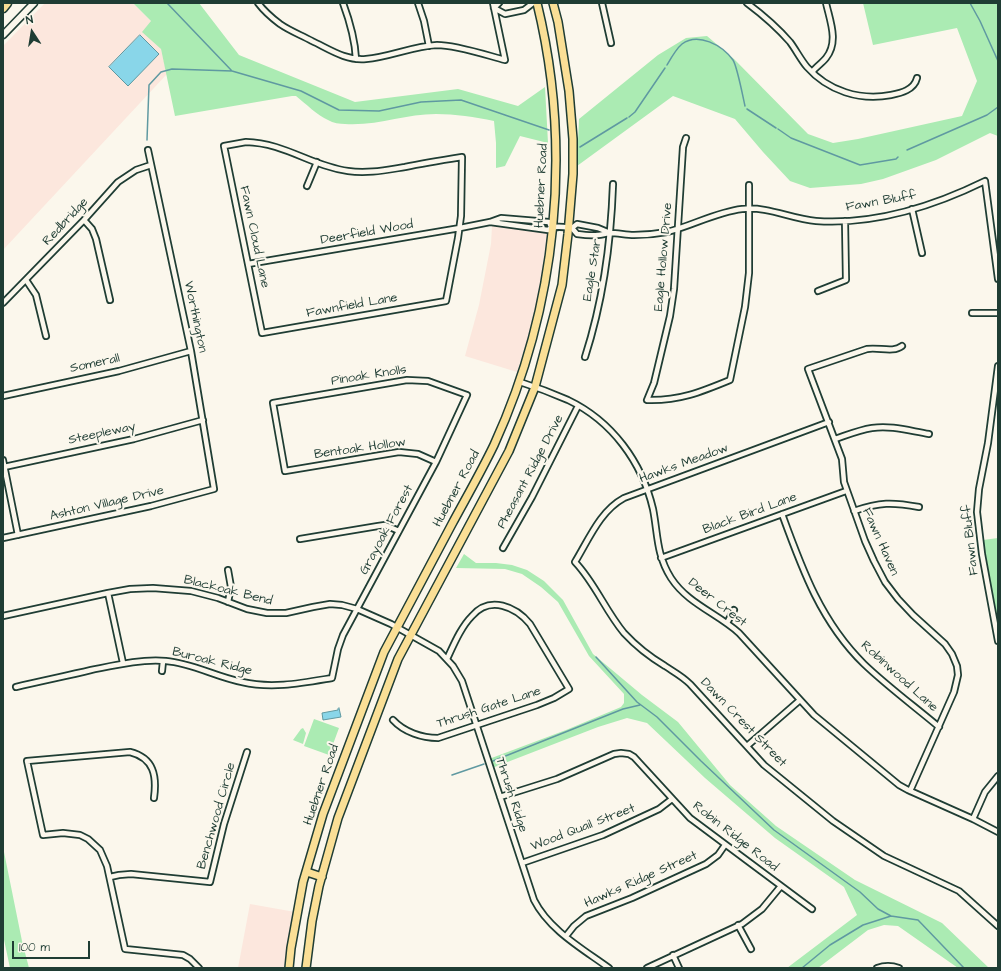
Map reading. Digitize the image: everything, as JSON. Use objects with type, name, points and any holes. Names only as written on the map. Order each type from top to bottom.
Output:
[{"type":"highway","points":[[3,8],[7,3]]},
{"type":"main road","points":[[3,35],[34,3]]},
{"type":"main road","name":"Huebner Road","points":[[290,968],[296,920],[307,872],[323,814],[341,762],[384,652],[494,444],[520,382],[533,338],[546,282],[557,173],[554,104],[542,25],[537,3]]},
{"type":"main road","name":"Huebner Road","points":[[306,968],[312,921],[322,877],[338,818],[356,768],[398,658],[506,457],[535,387],[562,285],[570,228],[573,174],[570,103],[558,22],[553,3]]},
{"type":"main road","points":[[307,872],[322,877]]},
{"type":"street","points":[[258,3],[271,17],[287,28],[342,56],[356,59],[370,59],[439,45],[450,46],[505,60],[494,6]]},
{"type":"street","points":[[343,3],[355,43],[356,59]]},
{"type":"street","points":[[418,3],[424,21],[429,46]]},
{"type":"street","points":[[494,6],[499,3]]},
{"type":"street","points":[[494,6],[505,14],[524,10],[533,3]]},
{"type":"street","points":[[602,3],[611,43]]},
{"type":"street","points":[[747,3],[762,14],[778,29],[812,72],[823,82],[838,90],[866,97],[888,96],[905,92],[914,85],[917,78]]},
{"type":"street","points":[[812,72],[826,59],[832,49],[833,36],[826,3]]},
{"type":"street","name":"Eagle Hollow Drive","points":[[686,138],[683,147],[674,289],[670,316],[654,383],[647,400],[662,400],[688,396],[730,380],[745,307],[749,273],[750,208]]},
{"type":"street","name":"Fawn Cloud Lane","points":[[262,332],[224,146],[246,142],[266,144],[317,162]]},
{"type":"street","name":"Worthington","points":[[148,150],[191,351],[214,489]]},
{"type":"street","points":[[308,186],[317,162],[348,171],[370,172],[462,157],[460,228]]},
{"type":"street","name":"Redbridge","points":[[3,303],[84,220],[118,182],[125,176],[142,167],[152,165]]},
{"type":"street","name":"Fawn Bluff","points":[[610,233],[598,228],[577,224],[570,228],[577,234],[655,234],[692,225],[719,214],[750,208],[773,211],[803,219],[832,221],[866,219],[912,209],[950,196],[985,181],[998,279]]},
{"type":"street","name":"Eagle Star","points":[[585,357],[593,333],[604,278],[610,233],[613,184]]},
{"type":"street","points":[[749,185],[750,208]]},
{"type":"street","points":[[912,209],[922,253]]},
{"type":"street","name":"Deerfield Wood","points":[[248,264],[460,228],[498,219],[510,218],[549,222],[552,227]]},
{"type":"street","points":[[84,220],[92,229],[96,239],[110,300]]},
{"type":"street","points":[[818,291],[846,280],[845,221]]},
{"type":"street","points":[[552,227],[570,228]]},
{"type":"street","name":"Fawnfield Lane","points":[[262,332],[446,301],[460,228]]},
{"type":"street","points":[[26,280],[36,295],[46,336]]},
{"type":"street","points":[[972,313],[998,313]]},
{"type":"street","name":"Fawn Haven","points":[[902,346],[893,350],[874,347],[867,348],[808,369],[842,459],[846,490],[865,541],[885,582],[913,615],[945,644],[956,661],[958,675],[957,683],[910,791]]},
{"type":"street","name":"Somerall","points":[[3,396],[119,371],[191,351]]},
{"type":"street","name":"Fawn Bluff","points":[[998,366],[988,443],[979,489],[977,512],[982,554],[998,640]]},
{"type":"street","name":"Pinoak Knolls","points":[[285,471],[273,403],[414,380],[428,381],[467,395]]},
{"type":"street","name":"Deer Crest","points":[[520,382],[568,400],[596,417],[619,439],[637,466],[647,489],[653,511],[656,540],[661,558],[671,578],[684,594],[726,622],[739,633],[814,715],[899,785],[998,832]]},
{"type":"street","name":"Grayoak Forest","points":[[332,678],[338,649],[343,635],[436,462],[467,395]]},
{"type":"street","name":"Pheasant Ridge Drive","points":[[503,548],[532,497],[578,406]]},
{"type":"street","name":"Steepleway","points":[[4,467],[134,438],[203,420]]},
{"type":"street","name":"Hawks Meadow","points":[[575,562],[601,518],[609,508],[624,498],[829,422]]},
{"type":"street","points":[[835,439],[864,429],[880,427],[898,428],[929,434]]},
{"type":"street","name":"Bentoak Hollow","points":[[285,471],[399,452],[418,454],[436,462]]},
{"type":"street","points":[[3,460],[18,534]]},
{"type":"street","name":"Ashton Village Drive","points":[[3,538],[151,506],[214,489]]},
{"type":"street","name":"Black Bird Lane","points":[[661,558],[846,490]]},
{"type":"street","points":[[854,512],[873,505],[887,503],[919,507]]},
{"type":"street","name":"Robinwood Lane","points":[[782,514],[800,565],[812,592],[827,618],[844,642],[864,664],[939,727]]},
{"type":"street","points":[[300,539],[378,526],[385,526],[399,531]]},
{"type":"street","name":"Dawn Crest Street","points":[[575,562],[592,582],[614,619],[625,633],[650,656],[684,678],[764,765],[832,821],[884,856],[960,891],[998,926]]},
{"type":"street","points":[[228,570],[231,587],[228,602]]},
{"type":"street","name":"Blackoak Bend","points":[[3,616],[108,593],[130,589],[153,588],[192,591],[247,609],[272,614],[286,613],[330,604],[342,605],[357,609],[397,627]]},
{"type":"street","points":[[108,593],[123,663]]},
{"type":"street","name":"Thrush Gate Lane","points":[[393,720],[402,728],[431,738],[446,736],[545,702],[570,689],[524,616],[507,606],[492,605],[485,607],[472,615],[447,658]]},
{"type":"street","points":[[726,622],[734,610]]},
{"type":"street","name":"Thrush Ridge","points":[[397,627],[439,651],[447,658],[462,681],[537,907],[551,925],[609,968]]},
{"type":"street","name":"Buroak Ridge","points":[[16,687],[137,661],[182,663],[225,678],[260,685],[279,686],[332,678]]},
{"type":"street","points":[[162,671],[163,661]]},
{"type":"street","points":[[747,746],[800,700]]},
{"type":"street","points":[[154,798],[155,788],[152,768],[148,761],[138,754],[130,752],[27,761],[43,835],[71,833],[88,838],[103,854],[110,877],[125,949],[178,954],[190,959],[195,966],[199,968]]},
{"type":"street","name":"Benchwood Circle","points":[[110,877],[124,874],[210,882],[224,824],[247,752]]},
{"type":"street","name":"Robin Ridge Road","points":[[500,798],[557,779],[614,754],[629,754],[639,762],[690,818],[812,909]]},
{"type":"street","points":[[973,819],[985,792],[998,776]]},
{"type":"street","name":"Wood Quail Street","points":[[522,863],[603,835],[659,809],[672,799]]},
{"type":"street","name":"Hawks Ridge Street","points":[[566,936],[574,926],[586,916],[632,898],[706,864],[718,855],[725,845]]},
{"type":"street","points":[[647,968],[738,925],[762,909],[781,886]]},
{"type":"street","points":[[738,925],[751,949]]},
{"type":"street","points":[[673,955],[679,968]]},
{"type":"street","points":[[877,968],[884,965],[892,965],[898,968]]},
{"type":"shaded area","points":[[45,3],[133,3],[155,25],[167,74],[3,250],[3,46]]},
{"type":"shaded area","points":[[492,226],[547,232],[541,282],[530,331],[517,372],[465,356],[479,305],[491,244]]},
{"type":"shaded area","points":[[250,904],[295,912],[286,968],[238,968]]},
{"type":"green space","points":[[133,3],[199,3],[239,55],[355,102],[458,89],[518,106],[545,87],[548,143],[520,136],[505,166],[496,168],[494,121],[472,117],[443,114],[413,116],[380,122],[341,124],[324,118],[296,96],[175,116],[161,49],[142,32],[151,21]]},
{"type":"green space","points":[[863,3],[998,3],[998,136],[990,133],[936,160],[883,179],[861,184],[810,188],[790,181],[735,119],[673,96],[577,166],[579,119],[658,55],[686,38],[707,36],[734,59],[808,134],[833,143],[858,139],[962,116],[977,81],[957,28],[873,45]]},
{"type":"green space","points":[[998,538],[998,622],[983,540]]},
{"type":"green space","points":[[464,554],[476,563],[512,565],[527,570],[544,581],[563,600],[593,654],[642,695],[678,722],[730,785],[776,826],[855,880],[942,923],[989,968],[958,968],[898,926],[884,925],[868,930],[818,968],[787,968],[857,915],[844,887],[775,838],[705,778],[647,723],[627,718],[598,727],[492,768],[489,759],[566,730],[621,707],[624,703],[624,694],[589,656],[558,602],[541,587],[522,574],[505,569],[456,568]]},
{"type":"green space","points":[[314,719],[339,728],[329,755],[304,746]]},
{"type":"green space","points":[[303,728],[306,733],[303,744],[293,740]]},
{"type":"green space","points":[[3,847],[29,968],[10,968],[3,935]]},
{"type":"water","points":[[140,35],[159,54],[128,86],[109,67]]},
{"type":"water","points":[[339,708],[341,717],[323,720],[322,713],[338,710]]},
{"type":"waterway","points":[[167,3],[232,71],[301,91],[339,110],[379,111],[421,102],[461,100],[549,130]]},
{"type":"waterway","points":[[970,3],[998,61]]},
{"type":"waterway","points":[[667,65],[678,48],[688,41],[695,39],[716,45],[723,49],[735,63],[745,106]]},
{"type":"waterway","points":[[629,117],[635,112],[665,68]]},
{"type":"waterway","points":[[147,140],[149,85],[161,72],[172,69],[232,71]]},
{"type":"waterway","points":[[907,150],[987,115],[998,107]]},
{"type":"waterway","points":[[747,109],[776,128]]},
{"type":"waterway","points":[[580,147],[627,118]]},
{"type":"waterway","points":[[778,129],[791,138],[860,165],[896,159],[898,157]]},
{"type":"waterway","points":[[596,657],[637,702],[657,717],[774,830],[860,892],[878,909],[891,916]]},
{"type":"waterway","points":[[493,761],[623,709],[640,705]]},
{"type":"waterway","points":[[452,775],[484,764]]},
{"type":"waterway","points":[[802,968],[830,945],[863,925],[891,916],[918,920],[964,968]]}]
